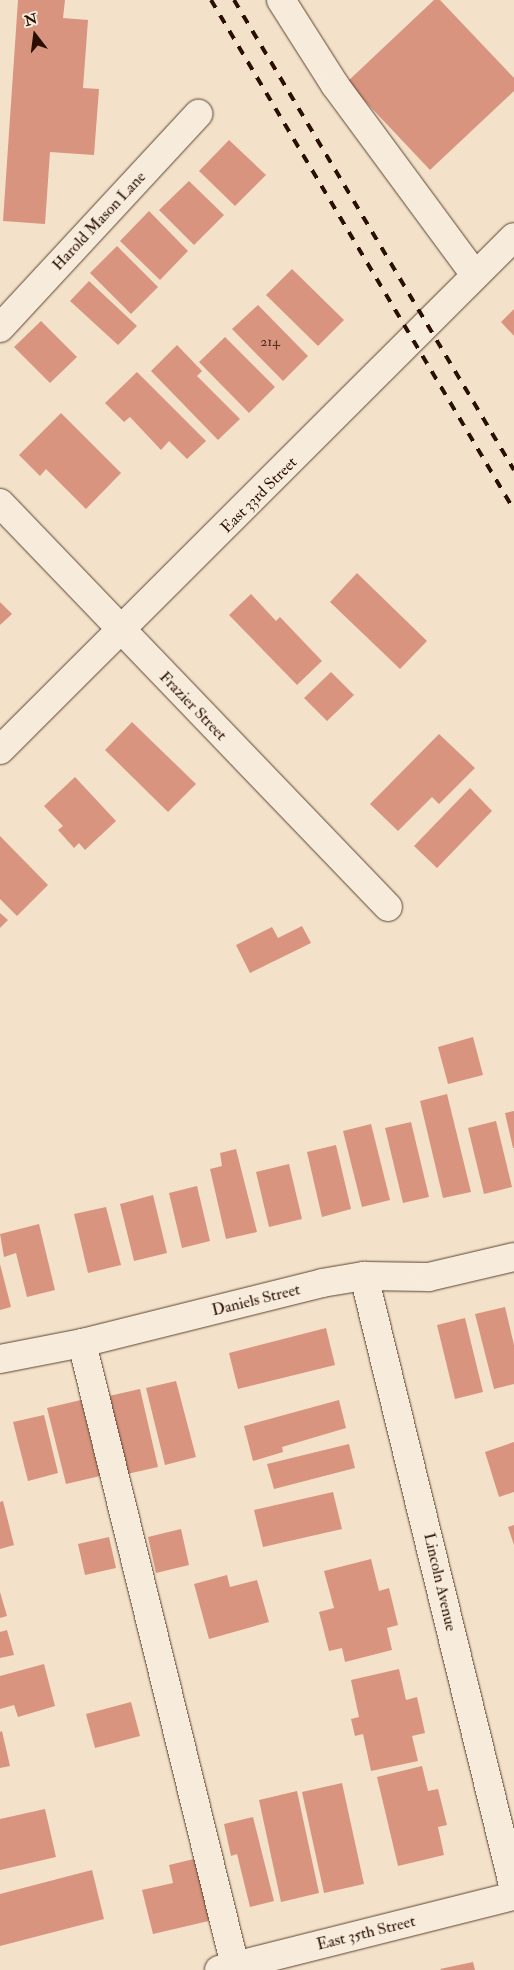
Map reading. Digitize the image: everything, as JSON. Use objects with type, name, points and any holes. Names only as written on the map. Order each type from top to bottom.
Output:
[{"type":"street","points":[[281,0],[335,85],[476,275]]},
{"type":"street","name":"Harold Mason Lane","points":[[0,328],[198,114]]},
{"type":"street","name":"East 33rd Street","points":[[0,750],[121,632],[514,237]]},
{"type":"street","name":"Frazier Street","points":[[0,503],[121,632],[388,907]]},
{"type":"street","name":"Daniels Street","points":[[0,1359],[82,1343],[364,1276],[429,1277],[514,1257]]},
{"type":"street","name":"Lincoln Avenue","points":[[364,1276],[514,1889]]},
{"type":"street","points":[[82,1343],[226,1968]]},
{"type":"street","name":"East 35th Street","points":[[226,1968],[514,1896]]},
{"type":"building","points":[[18,0],[65,0],[63,18],[88,20],[83,88],[99,89],[94,155],[50,152],[45,224],[3,221]]},
{"type":"building","points":[[434,0],[440,0],[514,78],[514,91],[430,170],[347,82]]},
{"type":"building","points":[[229,140],[266,175],[235,206],[199,171]]},
{"type":"building","points":[[189,181],[224,215],[194,245],[159,210]]},
{"type":"building","points":[[149,211],[188,251],[160,280],[120,241]]},
{"type":"building","points":[[117,246],[158,287],[131,314],[90,273]]},
{"type":"building","points":[[292,269],[344,320],[318,346],[266,295]]},
{"type":"building","points":[[89,281],[137,326],[118,345],[70,301]]},
{"type":"building","points":[[258,305],[308,356],[283,381],[232,329]]},
{"type":"building","points":[[514,309],[514,336],[501,322]]},
{"type":"building","points":[[41,321],[77,357],[50,383],[14,347]]},
{"type":"building","points":[[225,337],[275,387],[249,413],[199,362]]},
{"type":"building","points":[[177,345],[202,371],[197,376],[240,419],[218,440],[151,371]]},
{"type":"building","points":[[137,372],[206,441],[187,459],[169,441],[161,450],[130,417],[124,422],[105,403]]},
{"type":"building","points":[[61,413],[121,473],[86,509],[46,469],[40,476],[19,455]]},
{"type":"building","points":[[357,573],[427,641],[400,669],[330,602]]},
{"type":"building","points":[[251,594],[276,621],[280,617],[322,661],[297,685],[229,615]]},
{"type":"building","points":[[0,602],[12,614],[0,625]]},
{"type":"building","points":[[331,672],[354,695],[327,721],[304,698]]},
{"type":"building","points":[[132,722],[196,784],[168,812],[105,750]]},
{"type":"building","points":[[439,734],[475,768],[439,804],[432,797],[398,831],[370,804]]},
{"type":"building","points":[[75,777],[116,821],[85,850],[79,843],[74,848],[58,830],[63,826],[44,806]]},
{"type":"building","points":[[470,788],[492,811],[437,868],[414,846]]},
{"type":"building","points":[[0,836],[48,885],[17,916],[0,899]]},
{"type":"building","points":[[0,913],[8,920],[0,928]]},
{"type":"building","points":[[302,926],[311,943],[250,973],[236,945],[272,927],[278,938]]},
{"type":"building","points":[[473,1037],[483,1075],[448,1084],[438,1047]]},
{"type":"building","points":[[447,1094],[471,1192],[443,1198],[420,1101]]},
{"type":"building","points":[[514,1111],[514,1148],[513,1148],[505,1113]]},
{"type":"building","points":[[496,1121],[512,1187],[484,1194],[468,1128]]},
{"type":"building","points":[[411,1122],[429,1197],[403,1203],[385,1128]]},
{"type":"building","points":[[371,1124],[390,1200],[362,1207],[343,1131]]},
{"type":"building","points":[[336,1145],[351,1209],[322,1217],[307,1152]]},
{"type":"building","points":[[236,1149],[257,1232],[226,1239],[210,1169],[222,1166],[220,1153]]},
{"type":"building","points":[[289,1164],[302,1219],[269,1227],[256,1172]]},
{"type":"building","points":[[197,1186],[210,1241],[182,1248],[169,1193]]},
{"type":"building","points":[[153,1195],[167,1253],[134,1261],[120,1204]]},
{"type":"building","points":[[106,1207],[121,1265],[88,1273],[74,1214]]},
{"type":"building","points":[[39,1224],[55,1290],[27,1297],[16,1253],[4,1257],[0,1234]]},
{"type":"building","points":[[0,1264],[11,1307],[0,1310]]},
{"type":"building","points":[[505,1307],[514,1345],[514,1384],[494,1389],[475,1314]]},
{"type":"building","points":[[465,1318],[483,1392],[455,1399],[437,1325]]},
{"type":"building","points":[[326,1328],[335,1365],[238,1389],[229,1353]]},
{"type":"building","points":[[176,1381],[196,1457],[165,1465],[146,1388]]},
{"type":"building","points":[[140,1389],[158,1467],[127,1474],[109,1396]]},
{"type":"building","points":[[81,1400],[100,1476],[66,1484],[47,1408]]},
{"type":"building","points":[[339,1400],[346,1428],[282,1447],[283,1452],[253,1461],[244,1426]]},
{"type":"building","points":[[44,1415],[58,1473],[28,1481],[13,1422]]},
{"type":"building","points":[[514,1442],[514,1492],[499,1497],[485,1452]]},
{"type":"building","points":[[349,1444],[355,1468],[274,1489],[267,1464]]},
{"type":"building","points":[[333,1492],[342,1529],[263,1547],[254,1510]]},
{"type":"building","points":[[3,1501],[14,1545],[0,1549],[0,1502]]},
{"type":"building","points":[[514,1525],[514,1545],[508,1527]]},
{"type":"building","points":[[181,1529],[189,1565],[156,1573],[148,1537]]},
{"type":"building","points":[[109,1537],[116,1568],[85,1575],[78,1544]]},
{"type":"building","points":[[371,1559],[379,1591],[389,1588],[398,1625],[387,1628],[392,1650],[345,1662],[342,1648],[329,1651],[319,1612],[334,1608],[324,1571]]},
{"type":"building","points":[[227,1575],[230,1587],[257,1580],[269,1622],[209,1639],[194,1584]]},
{"type":"building","points":[[0,1592],[7,1616],[0,1618]]},
{"type":"building","points":[[7,1630],[14,1655],[0,1658],[0,1632]]},
{"type":"building","points":[[44,1664],[55,1706],[18,1717],[14,1705],[0,1709],[0,1676]]},
{"type":"building","points":[[399,1669],[406,1700],[417,1697],[425,1733],[412,1736],[418,1761],[371,1771],[363,1734],[355,1736],[351,1719],[359,1717],[351,1680]]},
{"type":"building","points":[[131,1702],[140,1736],[95,1748],[86,1714]]},
{"type":"building","points":[[2,1731],[10,1766],[0,1768],[0,1732]]},
{"type":"building","points":[[422,1766],[428,1791],[438,1789],[447,1825],[438,1827],[444,1855],[398,1866],[377,1777]]},
{"type":"building","points":[[342,1783],[364,1884],[324,1893],[302,1792]]},
{"type":"building","points":[[297,1791],[319,1893],[281,1902],[259,1800]]},
{"type":"building","points":[[45,1809],[56,1857],[0,1870],[0,1819]]},
{"type":"building","points":[[253,1817],[274,1901],[250,1907],[237,1854],[231,1856],[224,1824]]},
{"type":"building","points":[[198,1858],[213,1920],[153,1934],[142,1890],[173,1883],[169,1865]]},
{"type":"building","points":[[92,1870],[104,1919],[0,1946],[0,1894]]},
{"type":"building","points":[[473,1962],[475,1970],[440,1969]]},
{"type":"railway","points":[[211,0],[514,510]]},
{"type":"railway","points":[[234,0],[514,470]]}]
